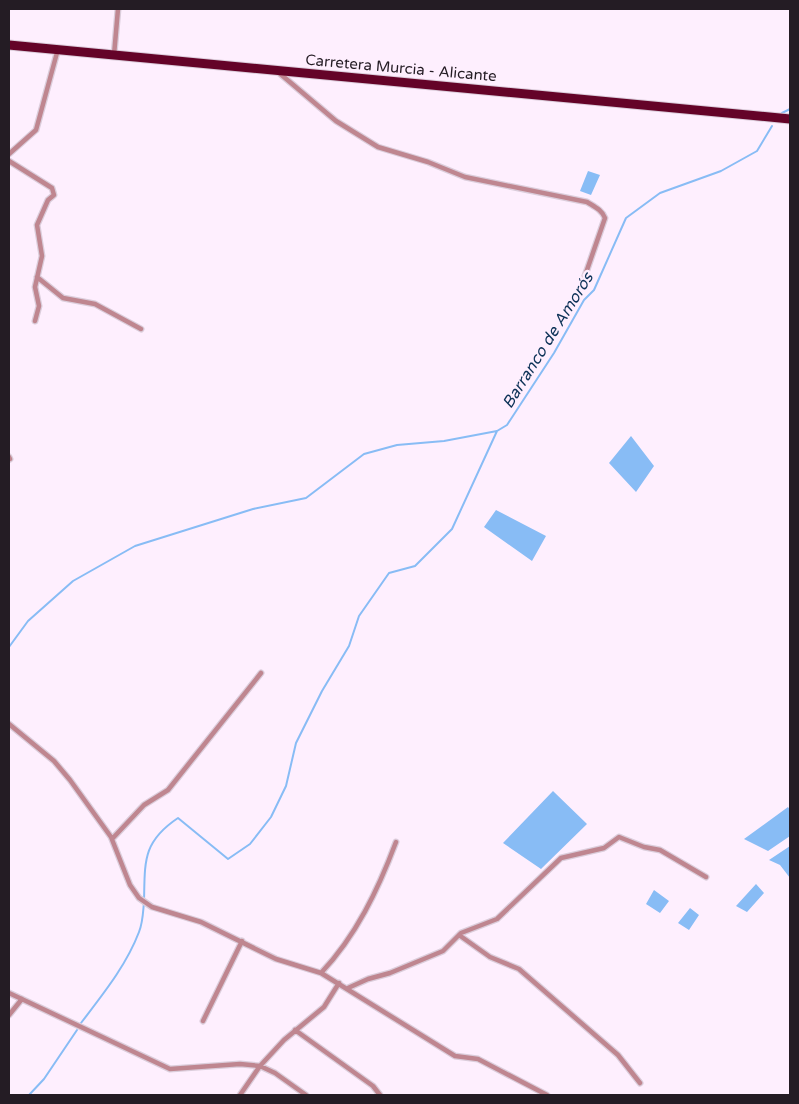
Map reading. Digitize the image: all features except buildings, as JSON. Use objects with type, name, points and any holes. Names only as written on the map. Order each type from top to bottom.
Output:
[{"type":"highway","name":"Carretera Murcia - Alicante","points":[[9,45],[790,119]]},
{"type":"street","points":[[114,55],[118,9]]},
{"type":"street","points":[[9,154],[36,130],[58,49]]},
{"type":"street","points":[[277,71],[336,121],[378,147],[428,162],[465,177],[587,202],[595,207],[603,213],[605,218],[579,293]]},
{"type":"street","points":[[9,161],[52,188],[54,195],[48,200],[37,225],[42,256],[35,287],[39,306],[35,321]]},
{"type":"street","points":[[37,277],[63,298],[95,304],[141,329]]},
{"type":"street","points":[[112,839],[144,805],[168,790],[261,673]]},
{"type":"street","points":[[9,724],[54,761],[112,839],[130,885],[139,898],[152,907],[201,922],[276,959],[321,974],[348,988],[456,1056],[478,1059],[548,1095]]},
{"type":"street","points":[[348,988],[443,951],[459,935],[497,919],[561,858],[604,848],[620,837],[644,847],[660,850],[706,877]]},
{"type":"street","points":[[321,974],[345,945],[365,911],[396,842]]},
{"type":"street","points":[[459,935],[490,957],[519,969],[618,1055],[640,1083]]},
{"type":"street","points":[[203,1021],[242,941]]},
{"type":"street","points":[[240,1095],[260,1066],[295,1030],[324,1007],[339,983]]},
{"type":"street","points":[[9,993],[170,1069],[240,1064],[260,1066],[276,1072],[306,1095]]},
{"type":"street","points":[[9,1014],[22,999]]},
{"type":"street","points":[[295,1030],[373,1086],[380,1095]]},
{"type":"water","points":[[588,171],[600,175],[591,195],[580,191]]},
{"type":"water","points":[[631,436],[654,466],[636,492],[609,463]]},
{"type":"water","points":[[496,510],[546,536],[532,561],[484,527]]},
{"type":"water","points":[[553,791],[587,824],[541,869],[503,843]]},
{"type":"water","points":[[788,807],[790,810],[790,836],[768,851],[744,839]]},
{"type":"water","points":[[790,846],[790,878],[780,865],[769,860]]},
{"type":"water","points":[[756,884],[764,893],[747,912],[736,906]]},
{"type":"water","points":[[654,890],[669,901],[660,913],[646,904]]},
{"type":"water","points":[[690,908],[699,915],[689,930],[678,923]]},
{"type":"waterway","name":"Barranco de Amorós","points":[[782,113],[790,109]]},
{"type":"waterway","name":"Barranco de Amorós","points":[[9,647],[28,621],[73,581],[135,546],[253,509],[306,498],[364,454],[397,445],[444,441],[497,431],[507,425],[554,353],[584,300],[594,290],[626,218],[660,193],[721,171],[757,151],[772,126]]},
{"type":"waterway","points":[[81,1023],[121,968],[139,932],[143,913],[146,864],[148,854],[158,836],[178,818],[228,859],[250,844],[271,817],[286,786],[296,743],[322,691],[349,646],[359,616],[389,573],[415,566],[452,529],[497,431]]},
{"type":"waterway","points":[[29,1095],[44,1079],[77,1030]]}]
